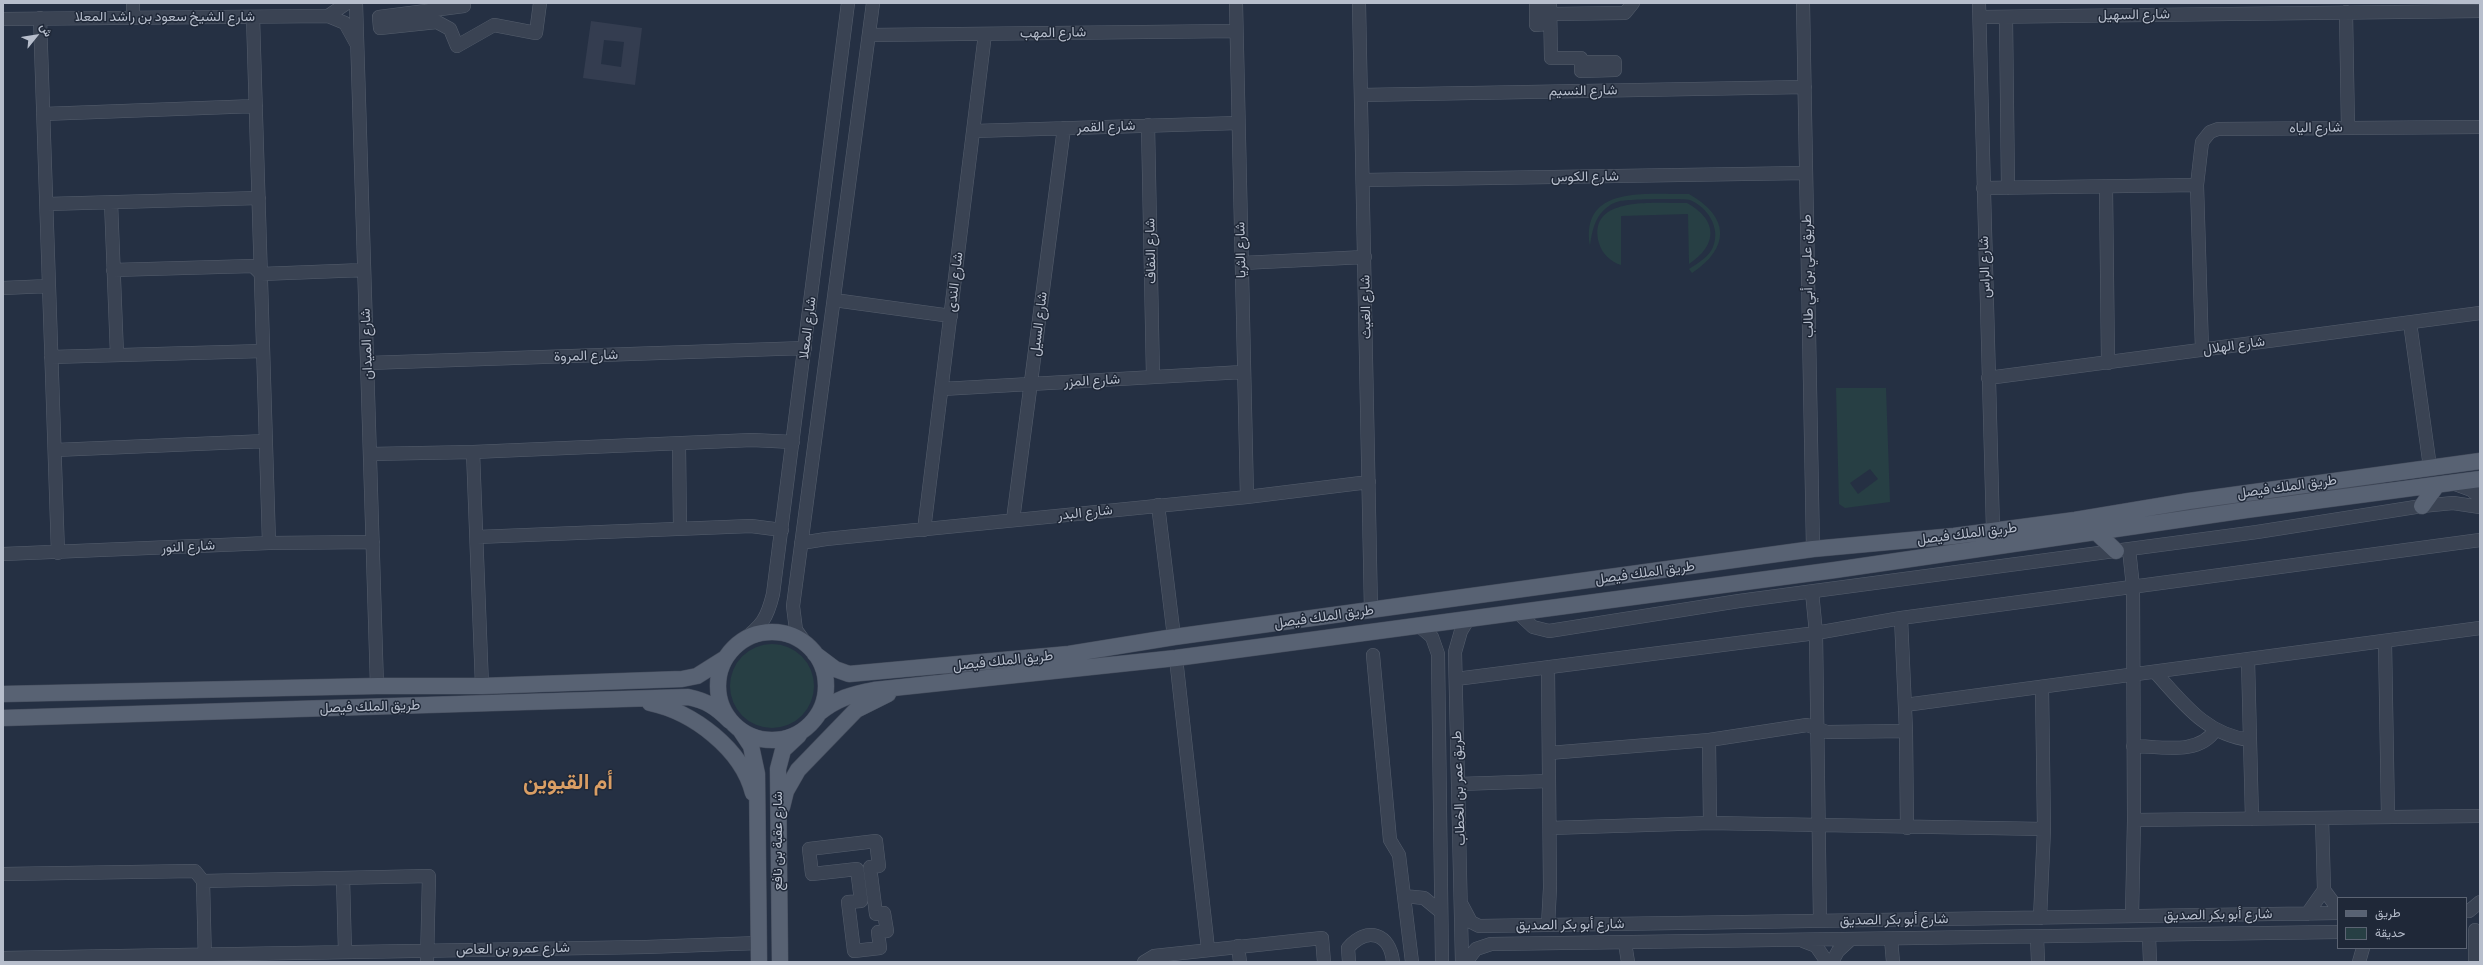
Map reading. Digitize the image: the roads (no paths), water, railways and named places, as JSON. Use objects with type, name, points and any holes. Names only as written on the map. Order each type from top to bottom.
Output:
[{"type":"main road","name":"طريق الملك فيصل","points":[[811,650],[835,669],[849,674],[1069,654],[1174,637],[1813,549],[1993,530],[2480,461]]},
{"type":"main road","name":"طريق الملك فيصل","points":[[819,713],[833,702],[846,696],[874,690],[1176,658],[1835,570],[2097,533],[2246,510],[2480,479]]},
{"type":"main road","points":[[2422,506],[2444,484]]},
{"type":"main road","points":[[1835,570],[1884,557],[1987,542],[1993,538],[1993,530]]},
{"type":"main road","points":[[2097,533],[2123,550]]},
{"type":"main road","points":[[775,632],[792,636],[811,650],[823,668],[826,683],[825,699],[819,713],[805,730],[789,738],[772,741],[755,738],[735,725],[721,707],[718,691],[718,674],[724,659],[742,641],[758,634],[775,632]]},
{"type":"main road","name":"طريق الملك فيصل","points":[[3,694],[377,686],[482,686],[682,679],[697,676],[724,659]]},
{"type":"main road","points":[[778,839],[786,791],[798,770],[856,710],[870,702],[903,688]]},
{"type":"main road","name":"طريق الملك فيصل","points":[[3,718],[635,700],[688,697],[707,701],[717,707],[735,725]]},
{"type":"main road","points":[[635,700],[662,706],[679,712],[720,742],[746,775],[757,811]]},
{"type":"main road","name":"شارع عقبة بن نافع","points":[[735,725],[751,746],[755,757],[759,962]]},
{"type":"main road","name":"شارع عقبة بن نافع","points":[[780,962],[778,769],[783,750],[805,730]]},
{"type":"main road","points":[[759,942],[779,939]]},
{"type":"street","points":[[133,3],[133,17]]},
{"type":"street","points":[[328,16],[347,3]]},
{"type":"street","name":"شارع الميدان","points":[[356,3],[377,686]]},
{"type":"street","points":[[464,3],[464,6],[379,17],[380,28],[437,22],[450,29],[457,46],[494,26],[536,33],[540,3]]},
{"type":"street","name":"شارع المعلا","points":[[742,641],[760,626],[767,616],[773,594],[794,442],[848,3]]},
{"type":"street","name":"شارع المعلا","points":[[811,650],[796,630],[793,618],[801,543],[873,3]]},
{"type":"street","name":"شارع الثريا","points":[[1236,3],[1243,372],[1247,496]]},
{"type":"street","name":"شارع الغيث","points":[[1360,3],[1371,611]]},
{"type":"street","points":[[1581,62],[1581,58],[1552,58],[1550,8],[1583,8],[1625,13],[1633,3]]},
{"type":"street","name":"طريق علي بن أبي طالب","points":[[1803,3],[1813,549]]},
{"type":"street","name":"شارع الراس","points":[[1979,3],[1993,530]]},
{"type":"street","name":"شارع السهيل","points":[[1980,17],[2247,8],[2346,12],[2430,7],[2480,11]]},
{"type":"street","points":[[2346,12],[2348,128]]},
{"type":"street","name":"شارع الشيخ سعود بن راشد المعلا","points":[[3,19],[328,16],[346,23],[358,47]]},
{"type":"street","points":[[253,17],[269,543]]},
{"type":"street","points":[[2006,17],[2008,188]]},
{"type":"street","points":[[40,18],[58,552]]},
{"type":"street","name":"شارع المهب","points":[[869,35],[1236,31]]},
{"type":"street","name":"شارع الندى","points":[[924,530],[985,34]]},
{"type":"street","name":"شارع النسيم","points":[[1361,95],[1805,87]]},
{"type":"street","points":[[43,114],[256,106]]},
{"type":"street","name":"شارع القمر","points":[[974,130],[1238,123]]},
{"type":"street","name":"شارع النفاف","points":[[1148,125],[1153,377]]},
{"type":"street","name":"شارع الياه","points":[[2202,350],[2197,185],[2202,142],[2206,135],[2214,131],[2480,127]]},
{"type":"street","name":"شارع السيل","points":[[1013,520],[1064,128]]},
{"type":"street","name":"شارع الكوس","points":[[1363,180],[1806,173]]},
{"type":"street","points":[[1983,188],[2197,185]]},
{"type":"street","points":[[2106,187],[2108,363]]},
{"type":"street","points":[[47,204],[259,198]]},
{"type":"street","points":[[111,202],[117,355]]},
{"type":"street","points":[[1242,263],[1365,257]]},
{"type":"street","points":[[113,270],[253,266],[261,274],[364,270]]},
{"type":"street","points":[[3,288],[49,286]]},
{"type":"street","points":[[834,300],[951,316]]},
{"type":"street","name":"شارع الهلال","points":[[1988,378],[2480,313]]},
{"type":"street","points":[[2410,323],[2430,467]]},
{"type":"street","name":"شارع المروة","points":[[368,364],[805,348]]},
{"type":"street","points":[[51,357],[263,351]]},
{"type":"street","name":"شارع المزر","points":[[942,389],[1243,372]]},
{"type":"street","points":[[370,454],[473,452],[752,440],[794,442]]},
{"type":"street","points":[[55,450],[266,441]]},
{"type":"street","points":[[679,444],[680,529]]},
{"type":"street","points":[[473,452],[482,686]]},
{"type":"street","name":"شارع البدر","points":[[801,543],[826,539],[924,530],[1369,482]]},
{"type":"street","points":[[2444,484],[2471,490],[2480,497]]},
{"type":"street","points":[[1517,612],[1533,627],[1549,631],[1812,592],[2123,550],[2422,506],[2453,503],[2480,507]]},
{"type":"street","points":[[1158,505],[1174,637]]},
{"type":"street","points":[[476,537],[751,526],[782,530]]},
{"type":"street","points":[[1456,679],[1816,633],[1901,618],[2480,540]]},
{"type":"street","name":"شارع النور","points":[[3,554],[269,543],[373,542]]},
{"type":"street","points":[[2123,550],[2133,587],[2132,675],[2134,820],[2132,916]]},
{"type":"street","points":[[1812,592],[1816,633],[1820,921]]},
{"type":"street","name":"طريق عمر بن الخطاب","points":[[1462,962],[1456,645],[1460,630],[1469,618]]},
{"type":"street","points":[[1901,618],[1906,731],[1907,828]]},
{"type":"street","name":"طريق عمر بن الخطاب","points":[[1418,625],[1428,632],[1437,648],[1442,962]]},
{"type":"street","points":[[1905,705],[2385,642],[2480,628]]},
{"type":"street","points":[[2385,642],[2388,817]]},
{"type":"street","points":[[1373,655],[1390,840],[1399,855],[1412,962]]},
{"type":"street","points":[[1176,658],[1208,949]]},
{"type":"street","points":[[2248,660],[2252,819]]},
{"type":"street","points":[[1548,667],[1550,828],[1548,925]]},
{"type":"street","points":[[2155,672],[2193,713],[2215,730],[2232,737],[2250,740]]},
{"type":"street","points":[[2040,918],[2044,829],[2042,687]]},
{"type":"street","points":[[1549,753],[1709,740],[1807,725],[1817,727],[1827,732],[1906,731]]},
{"type":"street","points":[[2133,746],[2192,746],[2207,740],[2215,730]]},
{"type":"street","points":[[1709,740],[1710,823]]},
{"type":"street","points":[[1439,754],[1447,749],[1454,750],[1458,754]]},
{"type":"street","points":[[1459,784],[1549,781]]},
{"type":"street","points":[[2134,820],[2480,816]]},
{"type":"street","points":[[2322,818],[2324,890],[2337,909]]},
{"type":"street","points":[[1550,828],[1710,823],[1907,828],[2044,829]]},
{"type":"street","points":[[876,841],[879,866],[870,867],[876,914],[884,913],[886,931],[878,932],[880,948],[854,951],[848,902],[861,901],[857,869],[812,874],[809,849],[876,841]]},
{"type":"street","points":[[3,874],[195,872],[203,881],[205,958]]},
{"type":"street","points":[[203,881],[429,876],[427,956]]},
{"type":"street","points":[[343,878],[345,952]]},
{"type":"street","points":[[1418,896],[1440,883]]},
{"type":"street","points":[[2307,914],[2324,890]]},
{"type":"street","points":[[1404,896],[1418,896],[1431,902],[1441,912]]},
{"type":"street","points":[[2472,911],[2480,902]]},
{"type":"street","name":"شارع أبو بكر الصديق","points":[[1462,905],[1471,922],[1479,926],[2337,913]]},
{"type":"street","points":[[1886,939],[1915,932],[1970,931],[1975,928],[1975,923],[1965,919]]},
{"type":"street","points":[[1672,942],[1667,937],[1667,932],[1671,929],[1727,927],[1750,922]]},
{"type":"street","points":[[2474,930],[2478,961]]},
{"type":"street","name":"شارع أبو بكر الصديق","points":[[1466,962],[1476,949],[1491,944],[2149,936],[2337,932]]},
{"type":"street","points":[[1339,962],[1357,938],[1369,934],[1383,938],[1392,950],[1393,962]]},
{"type":"street","points":[[2149,936],[2150,962]]},
{"type":"street","points":[[2037,937],[2038,962]]},
{"type":"street","points":[[1144,962],[1154,956],[1208,949],[1322,938],[1324,962]]},
{"type":"street","points":[[1886,939],[1887,962]]},
{"type":"street","points":[[1886,939],[1893,962]]},
{"type":"street","points":[[1801,940],[1816,946],[1826,962]]},
{"type":"street","points":[[1832,962],[1838,951],[1850,940]]},
{"type":"street","name":"شارع عمرو بن العاص","points":[[3,958],[205,958],[345,952],[427,956],[519,956],[759,942]]},
{"type":"street","points":[[1625,943],[1628,962]]},
{"type":"street","points":[[1238,946],[1240,962]]},
{"type":"street","points":[[1348,948],[1349,962]]},
{"type":"district","name":"أم القيوين","points":[[568,783]]}]
